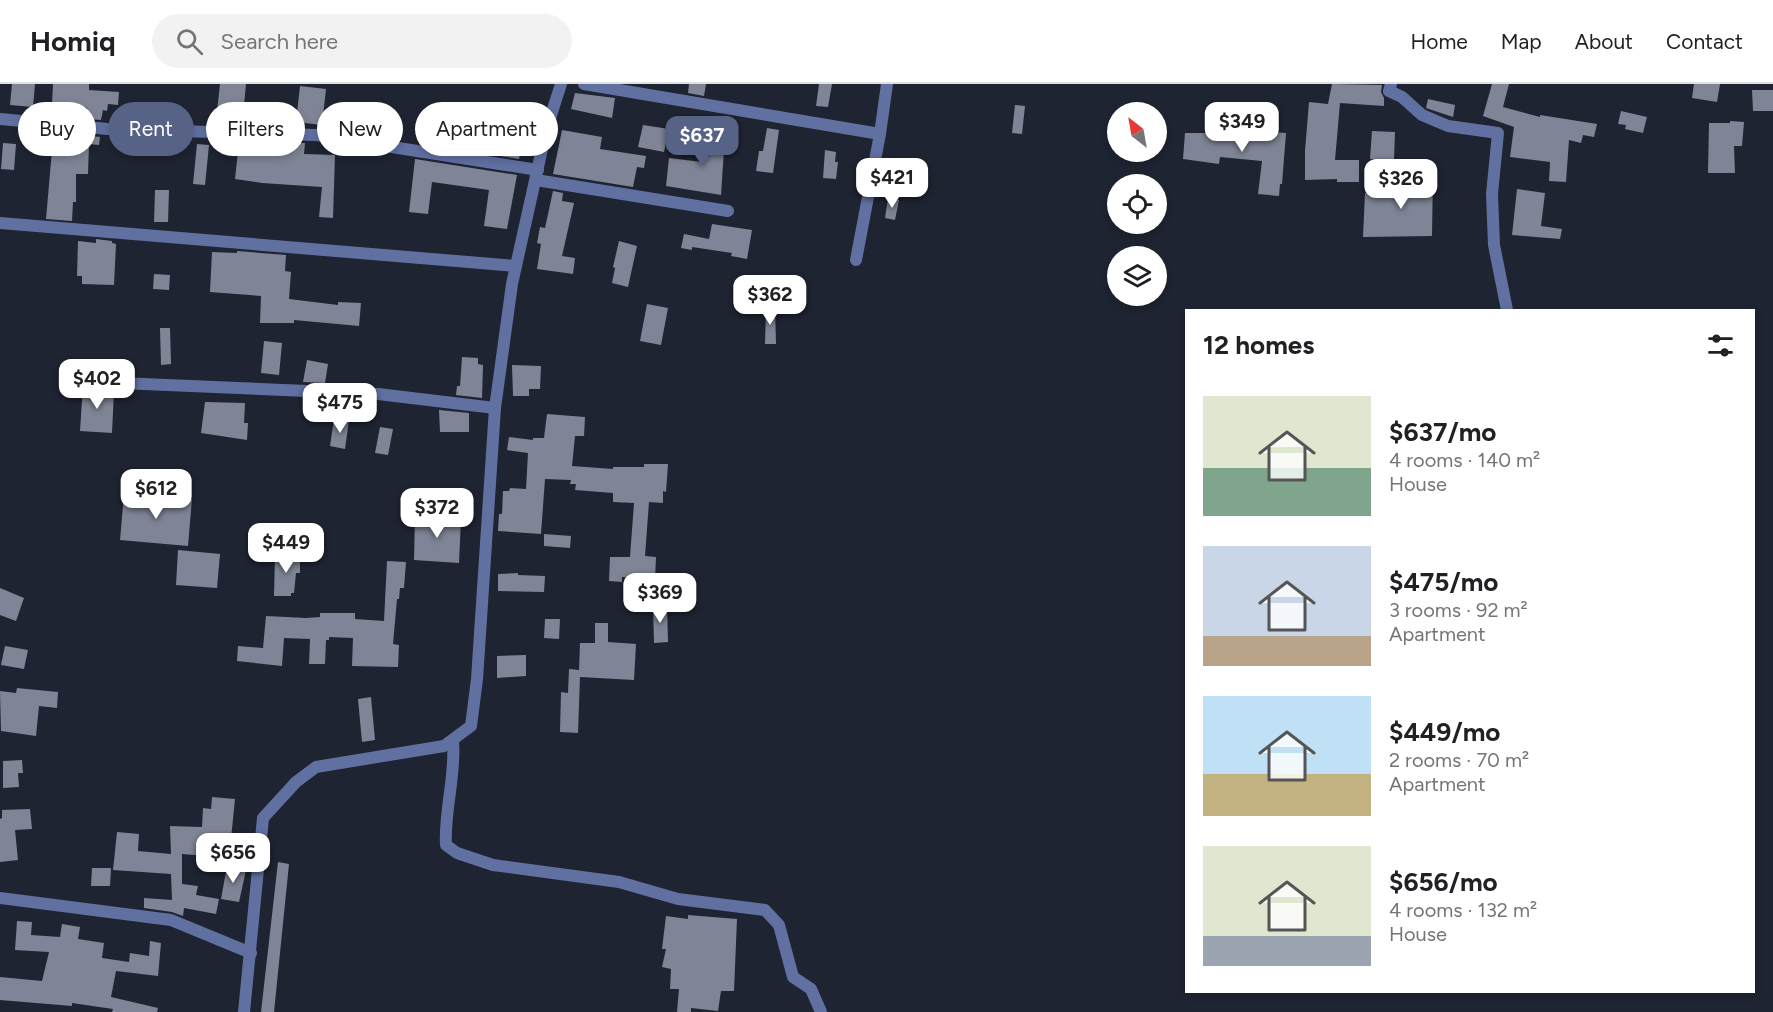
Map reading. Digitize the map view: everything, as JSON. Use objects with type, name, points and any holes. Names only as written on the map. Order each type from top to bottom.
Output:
[{"type":"street","points":[[244,1012],[263,818],[296,782],[316,767],[444,746],[471,726],[477,680],[495,408],[516,266],[546,131],[561,84]]},
{"type":"street","points":[[584,84],[880,134]]},
{"type":"street","points":[[856,260],[887,84]]},
{"type":"street","points":[[1391,84],[1389,92],[1402,97],[1422,115],[1448,126],[1498,133],[1491,194],[1494,245],[1507,309]]},
{"type":"street","points":[[0,119],[108,129],[316,135],[728,211]]},
{"type":"street","points":[[0,223],[516,266]]},
{"type":"street","points":[[96,382],[378,394],[495,408]]},
{"type":"street","points":[[453,741],[454,760],[445,823],[446,845],[457,853],[493,865],[619,882],[678,899],[765,910],[779,925],[793,977],[811,989],[822,1012]]},
{"type":"street","points":[[0,898],[171,920],[251,953]]},
{"type":"building","points":[[12,84],[35,84],[33,102],[18,102],[18,106],[10,105]]},
{"type":"building","points":[[53,84],[89,84],[89,90],[119,92],[118,102],[108,102],[107,111],[103,110],[101,120],[96,120],[96,102],[52,102]]},
{"type":"building","points":[[220,84],[246,84],[244,102],[218,102]]},
{"type":"building","points":[[689,84],[706,84],[704,96],[688,93]]},
{"type":"building","points":[[819,84],[832,84],[828,107],[816,106]]},
{"type":"building","points":[[1332,84],[1382,85],[1384,106],[1340,103],[1335,160],[1359,160],[1359,182],[1337,182],[1337,179],[1305,180],[1309,102],[1328,104]]},
{"type":"building","points":[[1492,84],[1509,84],[1503,107],[1540,117],[1540,115],[1597,124],[1594,137],[1583,135],[1581,143],[1569,140],[1566,182],[1549,181],[1550,162],[1510,157],[1514,127],[1483,116]]},
{"type":"building","points":[[1694,84],[1720,84],[1717,102],[1692,98]]},
{"type":"building","points":[[300,86],[326,89],[325,102],[317,102],[317,124],[305,123],[305,102],[298,102]]},
{"type":"building","points":[[1752,90],[1773,90],[1773,111],[1753,111]]},
{"type":"building","points":[[575,93],[615,98],[612,118],[571,109]]},
{"type":"building","points":[[1428,99],[1455,105],[1453,117],[1426,108]]},
{"type":"building","points":[[1015,105],[1025,106],[1022,134],[1012,133]]},
{"type":"building","points":[[1621,111],[1647,117],[1643,133],[1625,129],[1626,125],[1618,124]]},
{"type":"building","points":[[1730,121],[1744,122],[1742,146],[1734,146],[1735,173],[1708,173],[1709,123],[1730,123]]},
{"type":"building","points":[[643,125],[669,129],[664,152],[638,147]]},
{"type":"building","points":[[767,128],[779,130],[773,173],[756,171],[759,151],[763,151]]},
{"type":"building","points":[[1211,129],[1273,135],[1273,132],[1286,133],[1279,196],[1258,194],[1262,161],[1220,157],[1219,164],[1183,159],[1185,133],[1210,133]]},
{"type":"building","points":[[562,130],[602,137],[600,149],[646,156],[644,168],[637,167],[633,187],[553,174]]},
{"type":"building","points":[[709,130],[734,137],[731,152],[724,150],[721,195],[666,186],[669,158],[702,162]]},
{"type":"building","points":[[1372,131],[1395,132],[1394,160],[1370,159]]},
{"type":"building","points":[[96,137],[100,137],[99,145],[96,145]]},
{"type":"building","points":[[3,143],[16,144],[14,170],[1,169]]},
{"type":"building","points":[[197,144],[206,145],[206,156],[208,156],[205,185],[193,184]]},
{"type":"building","points":[[825,150],[836,152],[835,162],[838,162],[836,179],[823,178]]},
{"type":"building","points":[[305,154],[335,156],[333,218],[319,217],[322,187],[235,179],[237,156],[305,156]]},
{"type":"building","points":[[51,156],[89,156],[88,174],[76,174],[76,202],[73,202],[72,221],[46,219]]},
{"type":"building","points":[[500,156],[520,156],[519,159]]},
{"type":"building","points":[[415,159],[517,175],[507,229],[484,226],[489,190],[432,182],[428,214],[409,212]]},
{"type":"building","points":[[1413,171],[1433,171],[1432,236],[1363,237],[1365,193],[1410,193],[1410,186],[1413,186]]},
{"type":"building","points":[[1517,189],[1545,193],[1541,226],[1562,229],[1560,239],[1512,235]]},
{"type":"building","points":[[155,190],[169,190],[168,222],[154,222]]},
{"type":"building","points":[[553,191],[563,193],[562,201],[574,203],[562,256],[575,258],[573,274],[537,269],[541,244],[537,243],[540,227],[545,228]]},
{"type":"building","points":[[888,198],[899,200],[895,220],[885,218]]},
{"type":"building","points":[[712,224],[752,230],[747,259],[731,256],[732,253],[692,247],[692,250],[681,248],[684,234],[709,239]]},
{"type":"building","points":[[96,239],[112,241],[116,244],[114,285],[82,284],[82,276],[77,276],[78,241],[96,243]]},
{"type":"building","points":[[619,241],[637,246],[628,287],[612,283]]},
{"type":"building","points":[[237,251],[286,255],[285,271],[291,272],[289,299],[338,305],[338,302],[361,303],[359,326],[294,320],[294,323],[260,323],[261,296],[210,292],[212,252],[237,253]]},
{"type":"building","points":[[154,274],[170,275],[169,290],[153,289]]},
{"type":"building","points":[[647,304],[668,308],[661,345],[640,341]]},
{"type":"building","points":[[766,307],[775,307],[776,344],[765,344]]},
{"type":"building","points":[[160,328],[170,328],[171,364],[161,365]]},
{"type":"building","points":[[264,341],[282,343],[279,375],[261,373]]},
{"type":"building","points":[[462,357],[478,358],[478,364],[483,365],[482,398],[456,395],[457,386],[460,386]]},
{"type":"building","points":[[307,360],[328,364],[325,383],[303,382]]},
{"type":"building","points":[[512,365],[541,366],[540,389],[529,389],[529,396],[513,396]]},
{"type":"building","points":[[83,385],[89,385],[95,390],[114,391],[112,433],[80,431]]},
{"type":"building","points":[[205,402],[245,403],[244,423],[248,423],[247,440],[201,433]]},
{"type":"building","points":[[439,410],[469,413],[469,432],[440,432]]},
{"type":"building","points":[[547,414],[585,417],[584,436],[575,436],[572,466],[613,469],[613,467],[644,467],[644,464],[668,464],[663,503],[649,502],[645,556],[656,557],[655,580],[622,577],[622,582],[609,581],[610,557],[630,557],[634,503],[613,502],[613,493],[575,490],[576,484],[570,484],[571,480],[545,479],[541,534],[498,531],[499,514],[502,514],[503,491],[509,491],[510,488],[526,489],[528,453],[507,450],[509,437],[533,440],[533,438],[544,438]]},
{"type":"building","points":[[334,419],[349,420],[345,449],[330,446]]},
{"type":"building","points":[[380,427],[393,429],[388,455],[375,453]]},
{"type":"building","points":[[124,494],[192,499],[188,546],[120,540]]},
{"type":"building","points":[[415,516],[461,519],[459,563],[414,560]]},
{"type":"building","points":[[544,534],[571,536],[570,548],[544,546]]},
{"type":"building","points":[[178,550],[220,554],[217,588],[176,585]]},
{"type":"building","points":[[275,555],[300,555],[300,573],[296,573],[294,593],[291,593],[291,596],[274,596]]},
{"type":"building","points":[[387,561],[406,562],[404,588],[400,588],[399,599],[397,599],[393,644],[399,645],[398,667],[352,666],[353,638],[329,637],[329,640],[326,640],[325,664],[309,664],[310,639],[284,638],[282,666],[237,661],[238,646],[263,648],[266,616],[306,618],[320,617],[320,613],[355,613],[355,619],[384,621]]},
{"type":"building","points":[[518,573],[518,575],[545,576],[544,592],[498,591],[498,574]]},
{"type":"building","points":[[0,588],[24,598],[16,621],[0,615]]},
{"type":"building","points":[[653,606],[667,606],[668,642],[654,643]]},
{"type":"building","points":[[545,619],[560,619],[559,639],[544,638]]},
{"type":"building","points":[[595,623],[608,623],[608,642],[636,644],[634,680],[580,677],[578,733],[560,732],[561,692],[568,693],[569,669],[579,670],[580,643],[595,643]]},
{"type":"building","points":[[5,646],[28,650],[24,669],[1,665]]},
{"type":"building","points":[[526,655],[526,676],[497,678],[497,656]]},
{"type":"building","points":[[17,688],[58,692],[57,708],[39,706],[36,736],[1,731],[0,691],[16,693]]},
{"type":"building","points":[[371,697],[375,740],[362,742],[358,699]]},
{"type":"building","points":[[22,760],[23,773],[18,773],[19,787],[3,788],[3,761]]},
{"type":"building","points":[[212,797],[235,799],[230,849],[207,848],[207,856],[182,854],[182,884],[198,886],[196,895],[219,899],[216,914],[184,908],[183,916],[144,908],[144,898],[172,900],[171,874],[113,870],[117,832],[139,834],[138,851],[171,854],[170,826],[202,827],[203,808],[211,809]]},
{"type":"building","points":[[30,809],[32,829],[15,830],[18,860],[0,862],[2,810]]},
{"type":"building","points":[[278,862],[289,864],[274,1012],[261,1012]]},
{"type":"building","points":[[227,866],[246,870],[239,902],[221,899]]},
{"type":"building","points":[[92,868],[111,868],[110,886],[91,886]]},
{"type":"building","points":[[688,915],[737,919],[734,991],[721,991],[718,1011],[691,1008],[691,1012],[677,1012],[679,989],[670,989],[671,969],[662,967],[666,949],[662,949],[666,916],[688,919]]},
{"type":"building","points":[[17,921],[32,922],[31,935],[60,937],[62,924],[80,927],[78,939],[104,943],[102,958],[129,962],[130,953],[149,956],[150,941],[161,943],[158,976],[116,971],[111,997],[158,1008],[157,1012],[112,1012],[113,1009],[72,1003],[72,1006],[0,1000],[0,977],[42,981],[49,952],[15,950]]}]
